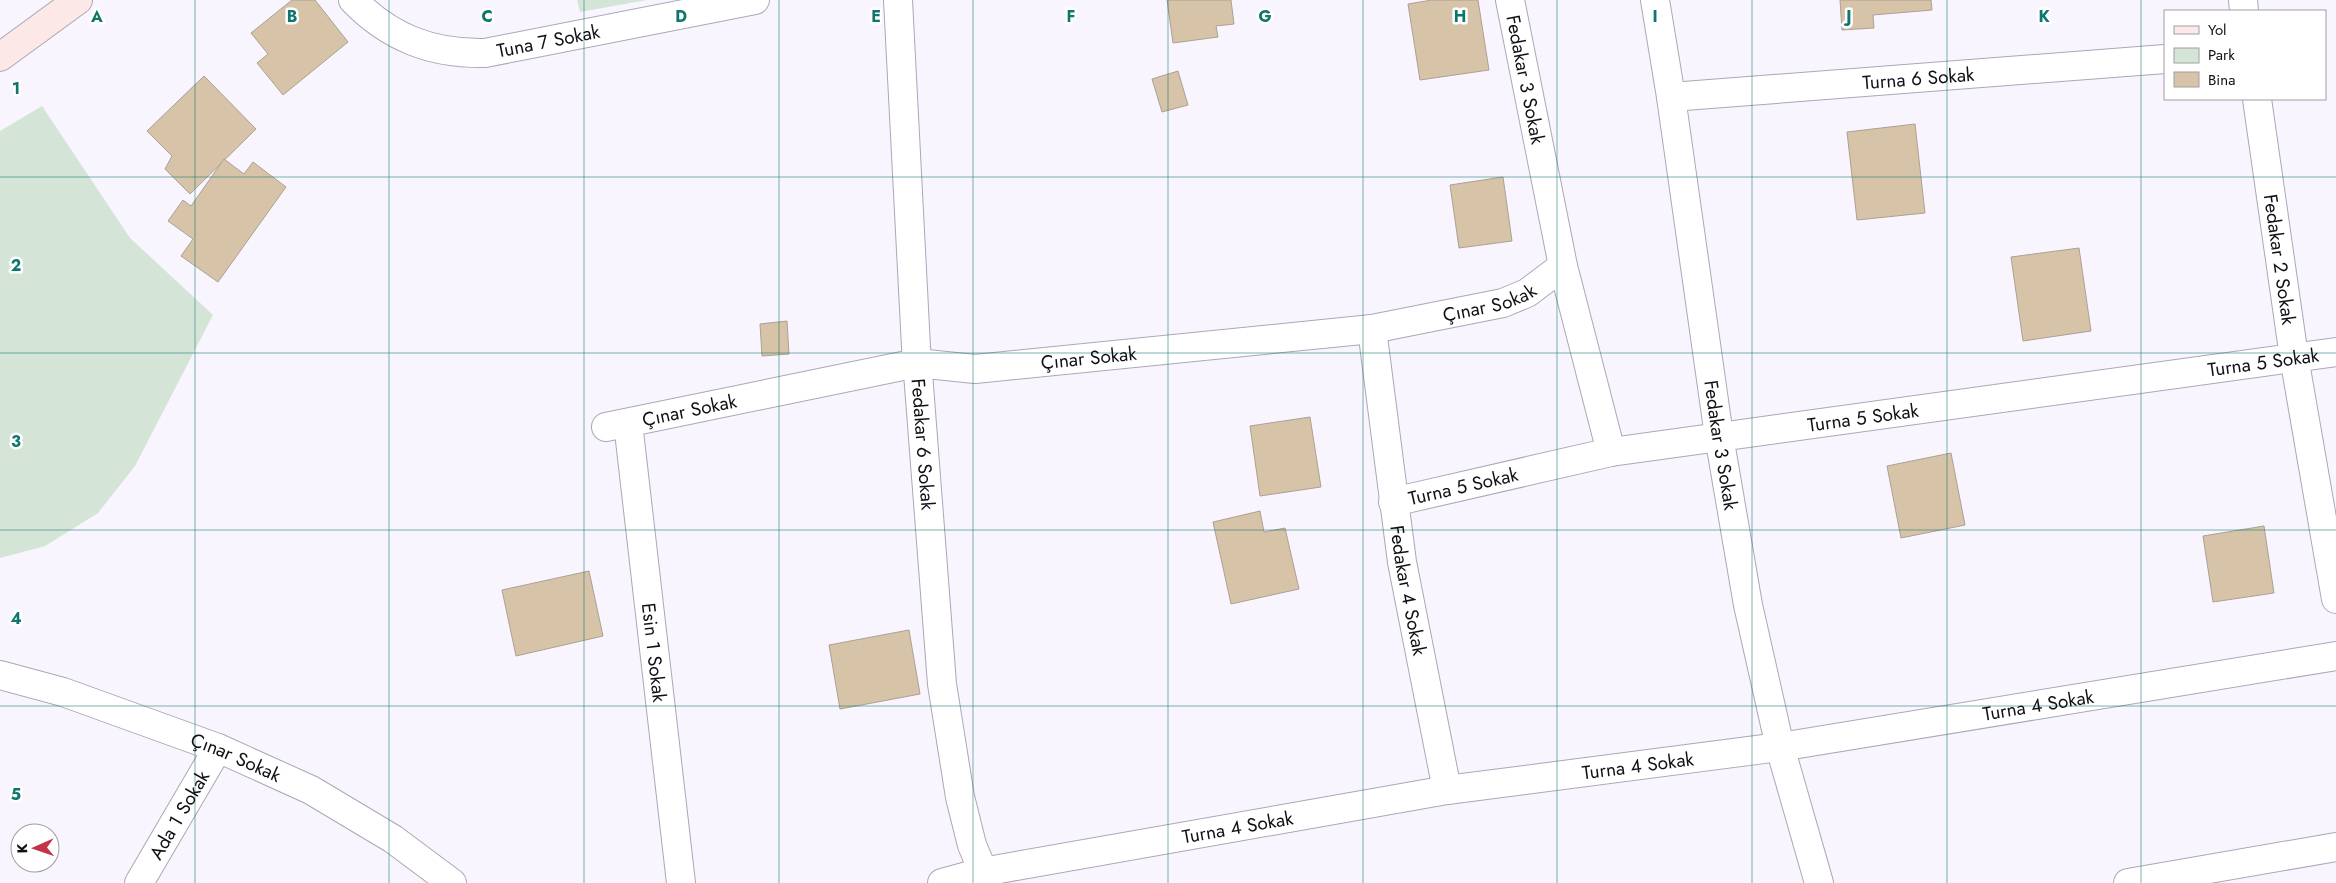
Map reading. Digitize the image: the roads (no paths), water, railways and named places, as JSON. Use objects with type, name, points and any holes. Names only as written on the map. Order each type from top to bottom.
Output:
[{"type":"main road","points":[[0,57],[78,0]]},
{"type":"street","name":"Tuna 7 Sokak","points":[[353,0],[367,14],[388,28],[422,45],[442,51],[485,53],[755,0]]},
{"type":"street","name":"Fedakar 6 Sokak","points":[[898,0],[917,363],[942,684],[960,796],[972,845],[985,878]]},
{"type":"street","name":"Fedakar 3 Sokak","points":[[1510,0],[1563,266],[1611,452]]},
{"type":"street","name":"Fedakar 3 Sokak","points":[[1655,0],[1671,97],[1719,436],[1748,606],[1780,747],[1819,883]]},
{"type":"street","name":"Turna 6 Sokak","points":[[1671,97],[2164,59]]},
{"type":"street","name":"Fedakar 2 Sokak","points":[[2257,100],[2294,357],[2336,599]]},
{"type":"street","name":"Çınar Sokak","points":[[617,425],[917,363],[975,369],[1372,329],[1503,303],[1527,293],[1563,266]]},
{"type":"street","name":"Fedakar 4 Sokak","points":[[1372,329],[1402,562],[1447,790]]},
{"type":"street","name":"Turna 5 Sokak","points":[[1393,502],[1611,452],[2336,352]]},
{"type":"street","name":"Esin 1 Sokak","points":[[617,425],[681,883]]},
{"type":"street","name":"Turna 4 Sokak","points":[[942,883],[985,878],[1447,790],[1780,747],[2336,656]]},
{"type":"street","name":"Çınar Sokak","points":[[0,675],[63,692],[218,748],[312,790],[393,839],[452,883]]},
{"type":"street","name":"Ada 1 Sokak","points":[[139,883],[218,748]]},
{"type":"street","points":[[2128,883],[2336,847]]}]
